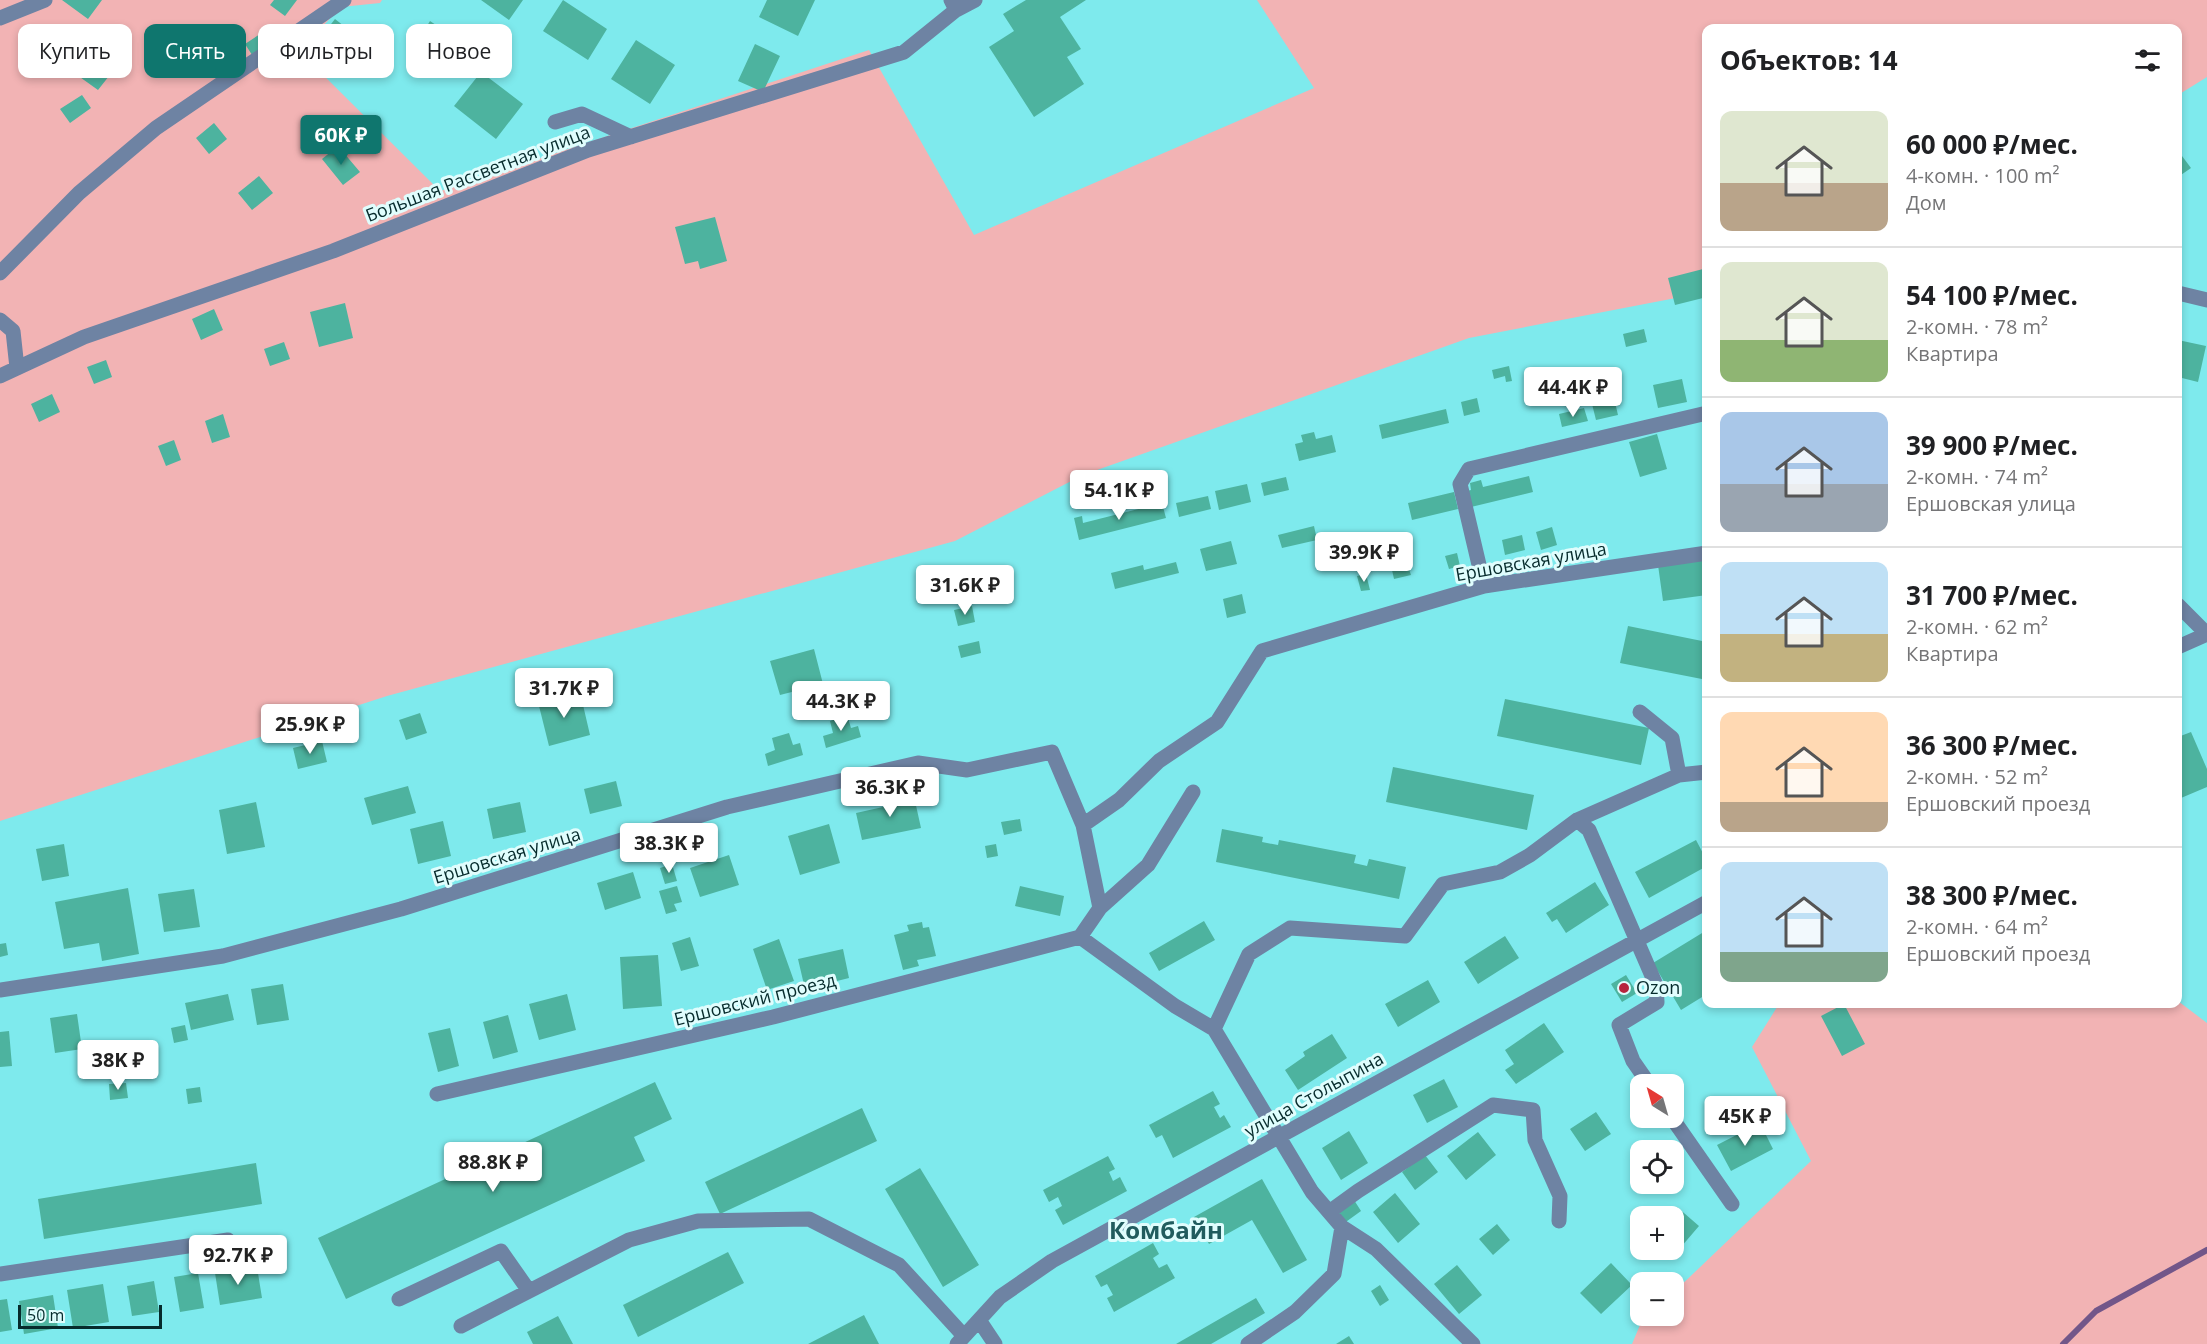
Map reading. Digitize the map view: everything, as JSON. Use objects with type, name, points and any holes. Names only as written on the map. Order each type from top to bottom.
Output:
[{"type":"street","points":[[0,18],[45,0]]},
{"type":"street","points":[[0,273],[80,193],[156,128],[344,0]]},
{"type":"street","name":"Большая Рассветная улица","points":[[0,376],[84,337],[333,251],[588,150],[904,52],[954,5],[975,0]]},
{"type":"street","points":[[555,122],[582,114],[631,137]]},
{"type":"street","points":[[2182,294],[2207,300]]},
{"type":"street","points":[[0,320],[13,331],[17,368]]},
{"type":"street","points":[[1484,586],[1460,484],[1469,469],[1702,414]]},
{"type":"street","name":"Ершовская улица","points":[[0,990],[223,956],[401,909],[727,807],[918,763],[968,770],[1052,752],[1083,825],[1119,800],[1159,761],[1217,722],[1262,651],[1484,586],[1702,554]]},
{"type":"street","points":[[2182,609],[2207,634],[2182,645]]},
{"type":"street","points":[[1640,712],[1672,738],[1679,775]]},
{"type":"street","points":[[1214,1029],[1249,954],[1290,928],[1405,936],[1443,884],[1500,872],[1530,855],[1577,820],[1679,775],[1702,773]]},
{"type":"street","points":[[1193,792],[1149,865],[1100,908],[1080,938],[1175,1006],[1214,1029],[1312,1192],[1342,1227],[1376,1249],[1473,1344]]},
{"type":"street","points":[[1577,820],[1589,830],[1656,985],[1657,1002],[1619,1025],[1633,1061],[1642,1074]]},
{"type":"street","points":[[1083,825],[1100,908]]},
{"type":"street","name":"улица Столыпина","points":[[961,1340],[1000,1297],[1052,1261],[1702,905]]},
{"type":"street","name":"Ершовский проезд","points":[[437,1094],[773,1017],[1080,938]]},
{"type":"street","points":[[1329,1212],[1493,1105],[1533,1110],[1535,1140],[1560,1196],[1560,1221]]},
{"type":"street","points":[[1679,1128],[1732,1204]]},
{"type":"street","points":[[461,1326],[629,1240],[698,1221],[809,1219],[898,1265],[961,1340]]},
{"type":"street","points":[[1248,1344],[1295,1312],[1334,1274],[1342,1227]]},
{"type":"street","points":[[0,1274],[228,1240]]},
{"type":"street","points":[[399,1299],[501,1251],[529,1291]]},
{"type":"street","points":[[979,1320],[995,1344]]},
{"type":"shaded area","points":[[0,0],[382,0],[380,3],[341,7],[325,24],[258,24],[258,78],[326,78],[440,191],[869,50],[974,235],[1314,88],[1257,0],[2207,0],[2207,77],[2182,93],[2182,24],[1702,24],[1702,293],[1469,338],[1083,475],[955,541],[387,696],[0,821]]},
{"type":"shaded area","points":[[2182,1004],[2207,1023],[2207,1344],[1632,1344],[1640,1326],[1684,1326],[1684,1282],[1811,1161],[1752,1047],[1776,1008],[2182,1008]]},
{"type":"building","points":[[62,0],[102,0],[88,19]]},
{"type":"building","points":[[274,0],[297,0],[285,16],[270,5]]},
{"type":"building","points":[[481,0],[523,0],[509,20]]},
{"type":"building","points":[[563,0],[607,29],[588,60],[543,31]]},
{"type":"building","points":[[767,0],[815,0],[798,36],[759,17]]},
{"type":"building","points":[[1026,0],[1086,0],[1060,17],[1081,49],[1067,57],[1084,84],[1034,117],[989,47],[1014,31],[1003,14]]},
{"type":"building","points":[[335,19],[341,24],[331,24]]},
{"type":"building","points":[[258,35],[258,55],[254,58],[246,43]]},
{"type":"building","points":[[636,40],[675,65],[650,104],[611,79]]},
{"type":"building","points":[[755,44],[780,56],[763,92],[738,81]]},
{"type":"building","points":[[81,78],[107,78],[98,90]]},
{"type":"building","points":[[476,78],[489,78],[523,104],[496,139],[454,106]]},
{"type":"building","points":[[82,95],[91,108],[70,123],[60,109]]},
{"type":"building","points":[[214,123],[227,139],[209,154],[196,138]]},
{"type":"building","points":[[338,146],[360,172],[343,185],[322,159]]},
{"type":"building","points":[[2182,156],[2191,168],[2182,174]]},
{"type":"building","points":[[259,176],[273,193],[252,210],[238,193]]},
{"type":"building","points":[[715,217],[727,261],[700,269],[698,261],[685,264],[675,227]]},
{"type":"building","points":[[1702,269],[1702,298],[1675,305],[1668,278]]},
{"type":"building","points":[[345,303],[353,338],[319,347],[310,312]]},
{"type":"building","points":[[214,309],[223,330],[201,340],[192,319]]},
{"type":"building","points":[[1644,329],[1647,342],[1626,347],[1623,334]]},
{"type":"building","points":[[2182,341],[2206,346],[2198,382],[2182,378]]},
{"type":"building","points":[[284,342],[290,359],[270,366],[264,349]]},
{"type":"building","points":[[106,360],[112,377],[94,384],[87,367]]},
{"type":"building","points":[[1509,366],[1512,381],[1506,382],[1505,376],[1494,379],[1492,370]]},
{"type":"building","points":[[1682,379],[1687,402],[1658,408],[1653,385]]},
{"type":"building","points":[[52,394],[60,412],[39,422],[31,404]]},
{"type":"building","points":[[1477,398],[1480,412],[1464,416],[1461,402]]},
{"type":"building","points":[[1614,398],[1618,415],[1596,420],[1592,404]]},
{"type":"building","points":[[1584,408],[1588,421],[1562,427],[1559,414]]},
{"type":"building","points":[[1446,409],[1449,423],[1382,439],[1379,425]]},
{"type":"building","points":[[223,414],[230,437],[212,443],[205,421]]},
{"type":"building","points":[[1314,432],[1316,439],[1332,435],[1336,452],[1299,461],[1295,444],[1303,442],[1301,435]]},
{"type":"building","points":[[1657,434],[1667,469],[1640,477],[1629,442]]},
{"type":"building","points":[[174,440],[181,460],[166,466],[158,446]]},
{"type":"building","points":[[1529,476],[1533,492],[1471,507],[1467,491],[1471,490],[1470,483],[1481,480],[1483,487]]},
{"type":"building","points":[[1286,477],[1289,490],[1264,496],[1261,483]]},
{"type":"building","points":[[1247,484],[1251,502],[1219,510],[1215,491]]},
{"type":"building","points":[[1454,492],[1458,509],[1412,520],[1408,503]]},
{"type":"building","points":[[1208,496],[1211,509],[1179,517],[1176,503]]},
{"type":"building","points":[[1162,503],[1166,518],[1079,540],[1074,518],[1082,516],[1083,523]]},
{"type":"building","points":[[1314,526],[1317,540],[1282,548],[1278,535]]},
{"type":"building","points":[[1552,527],[1557,545],[1541,550],[1536,532]]},
{"type":"building","points":[[1522,535],[1525,550],[1505,555],[1502,540]]},
{"type":"building","points":[[1231,541],[1237,564],[1206,571],[1200,549]]},
{"type":"building","points":[[1457,553],[1460,566],[1449,569],[1445,556]]},
{"type":"building","points":[[1702,560],[1702,596],[1663,601],[1658,565]]},
{"type":"building","points":[[1176,562],[1179,573],[1115,589],[1111,573],[1143,565],[1144,570]]},
{"type":"building","points":[[1408,566],[1411,575],[1394,579],[1392,570]]},
{"type":"building","points":[[1366,574],[1370,590],[1361,591],[1357,576]]},
{"type":"building","points":[[1242,594],[1246,613],[1227,618],[1223,599]]},
{"type":"building","points":[[972,606],[975,622],[958,626],[954,610]]},
{"type":"building","points":[[1628,626],[1702,641],[1702,679],[1620,663]]},
{"type":"building","points":[[979,641],[981,653],[961,658],[958,646]]},
{"type":"building","points":[[814,649],[823,684],[780,695],[770,661]]},
{"type":"building","points":[[580,692],[590,735],[549,746],[538,702]]},
{"type":"building","points":[[1505,699],[1649,728],[1641,765],[1497,736]]},
{"type":"building","points":[[420,713],[427,733],[406,740],[399,720]]},
{"type":"building","points":[[847,715],[851,728],[858,726],[861,737],[826,748],[823,736],[833,733],[830,721]]},
{"type":"building","points":[[2191,732],[2207,769],[2207,787],[2182,798],[2182,735]]},
{"type":"building","points":[[789,733],[793,745],[800,743],[803,755],[768,766],[765,754],[775,750],[772,738]]},
{"type":"building","points":[[322,741],[327,762],[298,769],[293,748]]},
{"type":"building","points":[[1393,767],[1534,795],[1527,830],[1386,802]]},
{"type":"building","points":[[616,781],[622,806],[590,814],[584,789]]},
{"type":"building","points":[[408,786],[416,813],[372,825],[364,798]]},
{"type":"building","points":[[913,792],[921,828],[862,840],[856,813],[892,805],[890,796]]},
{"type":"building","points":[[256,802],[265,847],[227,854],[219,810]]},
{"type":"building","points":[[520,802],[526,832],[493,839],[487,809]]},
{"type":"building","points":[[1020,819],[1022,831],[1004,835],[1001,822]]},
{"type":"building","points":[[443,821],[451,856],[418,864],[410,829]]},
{"type":"building","points":[[829,824],[840,863],[800,875],[788,836]]},
{"type":"building","points":[[1222,829],[1263,837],[1262,842],[1278,845],[1279,840],[1356,855],[1354,863],[1367,866],[1369,859],[1406,867],[1399,899],[1216,862]]},
{"type":"building","points":[[1696,840],[1702,851],[1702,869],[1649,898],[1635,872]]},
{"type":"building","points":[[64,844],[69,876],[42,881],[36,849]]},
{"type":"building","points":[[996,844],[998,856],[987,858],[985,846]]},
{"type":"building","points":[[729,855],[739,885],[700,897],[690,868]]},
{"type":"building","points":[[672,864],[677,881],[665,884],[660,868]]},
{"type":"building","points":[[633,872],[641,898],[605,910],[597,883]]},
{"type":"building","points":[[1595,882],[1609,905],[1566,933],[1557,919],[1552,922],[1546,913]]},
{"type":"building","points":[[677,886],[682,902],[674,904],[677,911],[666,914],[659,891]]},
{"type":"building","points":[[1020,886],[1064,896],[1060,916],[1015,906]]},
{"type":"building","points":[[128,888],[139,954],[102,961],[99,943],[64,949],[55,902]]},
{"type":"building","points":[[194,889],[200,927],[164,932],[158,894]]},
{"type":"building","points":[[1204,921],[1215,940],[1159,971],[1149,953]]},
{"type":"building","points":[[922,922],[923,928],[929,927],[936,956],[917,960],[919,966],[903,970],[894,935],[909,931],[907,925]]},
{"type":"building","points":[[1702,933],[1702,997],[1681,1010],[1653,963]]},
{"type":"building","points":[[1505,936],[1519,958],[1478,984],[1464,962]]},
{"type":"building","points":[[690,937],[699,966],[681,971],[672,943]]},
{"type":"building","points":[[779,939],[794,981],[767,990],[753,949]]},
{"type":"building","points":[[6,943],[8,955],[0,957],[0,944]]},
{"type":"building","points":[[843,949],[849,978],[805,989],[798,959]]},
{"type":"building","points":[[658,955],[662,1006],[623,1009],[620,957]]},
{"type":"building","points":[[1626,975],[1637,993],[1622,1002],[1611,984]]},
{"type":"building","points":[[1428,980],[1440,1002],[1398,1027],[1385,1004]]},
{"type":"building","points":[[283,984],[289,1020],[257,1025],[251,989]]},
{"type":"building","points":[[228,994],[234,1020],[191,1030],[185,1003]]},
{"type":"building","points":[[567,994],[576,1030],[539,1040],[529,1004]]},
{"type":"building","points":[[1836,1008],[1846,1008],[1865,1044],[1842,1056],[1821,1016]]},
{"type":"building","points":[[77,1014],[82,1049],[55,1053],[50,1018]]},
{"type":"building","points":[[508,1015],[518,1052],[493,1059],[483,1022]]},
{"type":"building","points":[[1544,1023],[1564,1052],[1516,1084],[1505,1070],[1514,1064],[1505,1050]]},
{"type":"building","points":[[185,1025],[188,1040],[174,1043],[171,1028]]},
{"type":"building","points":[[450,1028],[459,1066],[438,1072],[428,1033]]},
{"type":"building","points":[[9,1031],[12,1066],[0,1067],[0,1032]]},
{"type":"building","points":[[1332,1034],[1347,1058],[1298,1090],[1285,1070],[1305,1056],[1303,1052]]},
{"type":"building","points":[[1444,1079],[1458,1107],[1427,1123],[1413,1095]]},
{"type":"building","points":[[655,1082],[672,1119],[634,1137],[645,1161],[346,1299],[318,1238]]},
{"type":"building","points":[[126,1083],[128,1098],[110,1100],[109,1084]]},
{"type":"building","points":[[200,1087],[202,1102],[188,1104],[186,1089]]},
{"type":"building","points":[[1213,1091],[1220,1104],[1214,1107],[1220,1118],[1224,1115],[1231,1127],[1173,1158],[1162,1135],[1156,1138],[1149,1125]]},
{"type":"building","points":[[862,1108],[877,1141],[720,1214],[705,1182]]},
{"type":"building","points":[[1596,1112],[1611,1134],[1585,1151],[1570,1129]]},
{"type":"building","points":[[1760,1123],[1773,1149],[1731,1171],[1717,1145]]},
{"type":"building","points":[[1349,1131],[1368,1163],[1341,1180],[1322,1148]]},
{"type":"building","points":[[1478,1132],[1496,1155],[1466,1180],[1447,1156]]},
{"type":"building","points":[[1425,1155],[1438,1172],[1415,1190],[1402,1172]]},
{"type":"building","points":[[1108,1156],[1115,1169],[1109,1172],[1113,1181],[1120,1177],[1127,1191],[1063,1225],[1055,1210],[1062,1206],[1058,1197],[1049,1202],[1043,1190]]},
{"type":"building","points":[[256,1163],[262,1204],[44,1239],[38,1199]]},
{"type":"building","points":[[920,1168],[979,1265],[943,1287],[885,1189]]},
{"type":"building","points":[[1262,1179],[1307,1260],[1283,1273],[1252,1220],[1209,1244],[1194,1217]]},
{"type":"building","points":[[1395,1193],[1420,1224],[1398,1243],[1373,1212]]},
{"type":"building","points":[[1354,1200],[1361,1211],[1343,1224],[1336,1214]]},
{"type":"building","points":[[1684,1213],[1699,1226],[1684,1244]]},
{"type":"building","points":[[1497,1224],[1510,1240],[1493,1255],[1479,1239]]},
{"type":"building","points":[[1153,1243],[1159,1254],[1153,1258],[1159,1268],[1167,1264],[1175,1278],[1114,1312],[1107,1298],[1113,1295],[1107,1284],[1101,1287],[1095,1276]]},
{"type":"building","points":[[728,1252],[744,1283],[638,1337],[623,1305]]},
{"type":"building","points":[[1611,1263],[1630,1283],[1630,1287],[1601,1314],[1580,1293]]},
{"type":"building","points":[[1457,1265],[1482,1295],[1459,1314],[1434,1284]]},
{"type":"building","points":[[257,1267],[262,1298],[220,1305],[215,1273]]},
{"type":"building","points":[[198,1273],[204,1308],[180,1312],[174,1277]]},
{"type":"building","points":[[154,1281],[159,1312],[132,1316],[127,1286]]},
{"type":"building","points":[[103,1284],[109,1322],[73,1328],[67,1290]]},
{"type":"building","points":[[1380,1285],[1389,1300],[1380,1306],[1371,1291]]},
{"type":"building","points":[[53,1295],[58,1328],[24,1334],[19,1301]]},
{"type":"building","points":[[1256,1298],[1265,1313],[1211,1344],[1176,1344]]},
{"type":"building","points":[[7,1299],[12,1330],[0,1332],[0,1300]]},
{"type":"building","points":[[864,1315],[879,1344],[808,1344]]},
{"type":"building","points":[[558,1316],[573,1344],[533,1344],[527,1332]]},
{"type":"building","points":[[1349,1336],[1354,1344],[1336,1344]]},
{"type":"waterway","points":[[2063,1344],[2096,1311],[2207,1250]]},
{"type":"place","name":"Ozon","points":[[1624,988]]},
{"type":"district","name":"Комбайн","points":[[1166,1231]]}]
